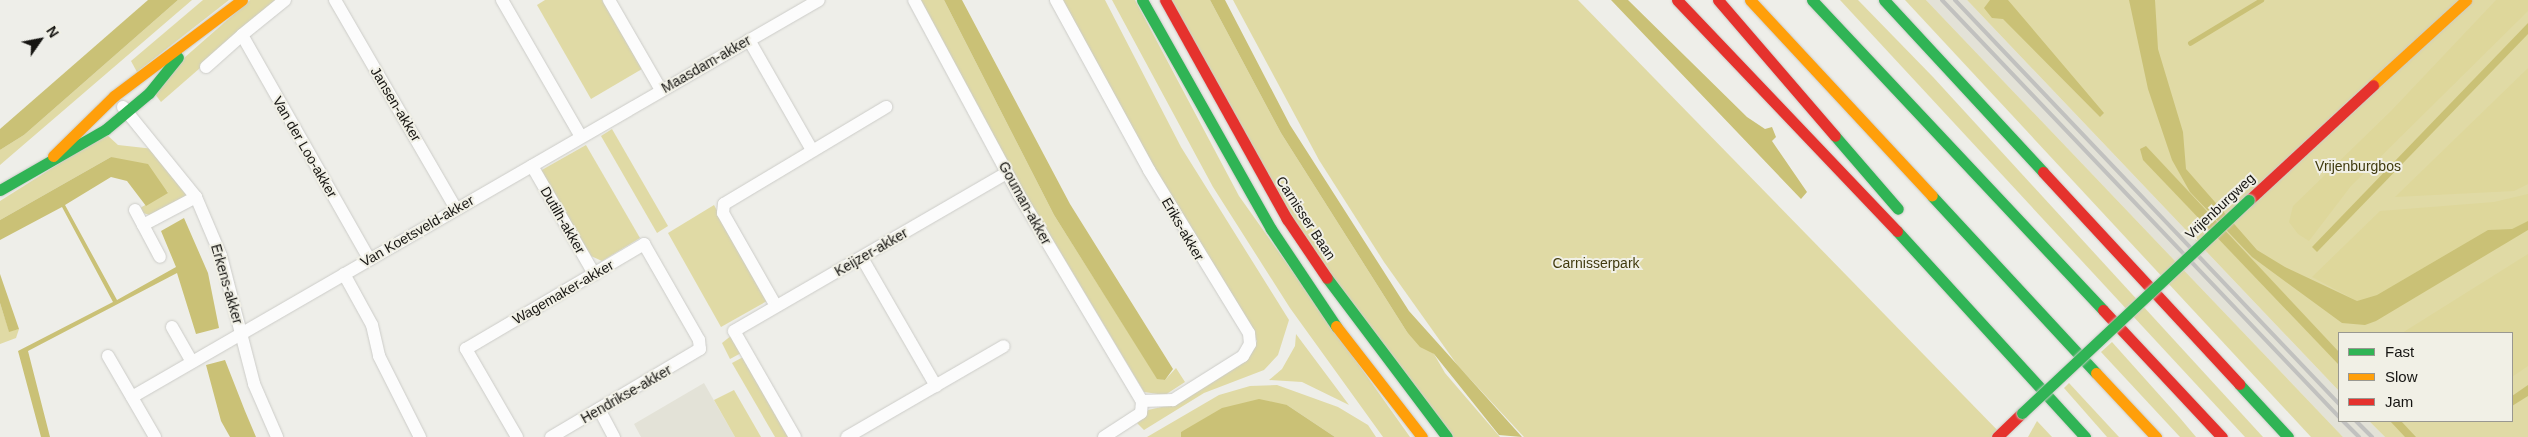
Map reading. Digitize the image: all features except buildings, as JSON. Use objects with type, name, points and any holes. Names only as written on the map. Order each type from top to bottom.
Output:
[{"type":"main road","points":[[53,156],[114,96],[190,42],[242,0]]},
{"type":"main road","points":[[1142,0],[1271,229],[1340,331],[1422,437]]},
{"type":"main road","name":"Carnisser Baan","points":[[1165,0],[1287,219],[1356,319],[1447,437]]},
{"type":"main road","points":[[1677,0],[1812,138],[2085,437]]},
{"type":"main road","points":[[1718,0],[1908,222],[2053,402]]},
{"type":"main road","points":[[1750,0],[2156,437]]},
{"type":"main road","points":[[1812,0],[2222,437]]},
{"type":"main road","points":[[1884,0],[2288,437]]},
{"type":"main road","name":"Vrijenburgweg","points":[[1997,437],[2249,200],[2466,0]]},
{"type":"main road","points":[[0,190],[53,156],[106,129],[149,93],[190,42]]},
{"type":"street","points":[[206,67],[285,0]]},
{"type":"street","name":"Jansen-akker","points":[[335,0],[456,208]]},
{"type":"street","points":[[502,0],[582,137]]},
{"type":"street","points":[[609,0],[661,90]]},
{"type":"street","name":"Maasdam-akker","points":[[593,130],[819,0]]},
{"type":"street","name":"Gouman-akker","points":[[914,0],[1007,173],[1142,401]]},
{"type":"street","name":"Eriks-akker","points":[[1056,0],[1149,170],[1249,333],[1250,344],[1243,356],[1173,400],[1142,401]]},
{"type":"street","name":"Van der Loo-akker","points":[[242,35],[369,259]]},
{"type":"street","points":[[749,40],[812,150]]},
{"type":"street","name":"Erkens-akker","points":[[114,96],[196,197],[221,256],[254,384],[277,437]]},
{"type":"street","points":[[776,306],[723,213],[724,204],[886,107]]},
{"type":"street","name":"Van Koetsveld-akker","points":[[132,397],[241,332],[593,130]]},
{"type":"street","name":"Dutilh-akker","points":[[532,166],[594,274]]},
{"type":"street","name":"Keijzer-akker","points":[[795,437],[734,331],[1007,173]]},
{"type":"street","points":[[143,224],[196,197]]},
{"type":"street","points":[[135,210],[160,256]]},
{"type":"street","name":"Wagemaker-akker","points":[[516,437],[466,350],[644,244],[699,340],[700,349]]},
{"type":"street","points":[[862,258],[936,386]]},
{"type":"street","points":[[344,274],[372,324],[379,356],[420,437]]},
{"type":"street","points":[[172,327],[192,362]]},
{"type":"street","points":[[847,437],[1004,346]]},
{"type":"street","name":"Hendrikse-akker","points":[[550,437],[700,349]]},
{"type":"street","points":[[108,356],[155,437]]},
{"type":"street","points":[[1104,437],[1141,413],[1142,401]]},
{"type":"street","points":[[598,409],[614,437]]},
{"type":"shaded area","points":[[148,0],[178,0],[24,135],[0,150],[0,129]]},
{"type":"shaded area","points":[[944,0],[962,0],[1070,204],[1173,369],[1165,380],[1157,379],[1054,215]]},
{"type":"shaded area","points":[[1210,0],[1225,0],[1290,125],[1409,311],[1522,437],[1499,435],[1434,354],[1420,347],[1407,332],[1281,133]]},
{"type":"shaded area","points":[[1611,0],[1628,0],[1747,117],[1765,129],[1772,127],[1776,137],[1772,141],[1807,192],[1801,199]]},
{"type":"shaded area","points":[[1926,0],[1967,0],[2338,390],[2338,422],[2370,422],[2385,437],[2343,437]]},
{"type":"shaded area","points":[[1990,0],[2008,0],[2104,113],[2100,117],[2003,19],[1992,18],[1984,8]]},
{"type":"shaded area","points":[[2129,0],[2155,0],[2158,49],[2183,132],[2186,169],[2257,250],[2285,267],[2357,301],[2377,295],[2488,230],[2512,229],[2528,221],[2528,230],[2376,321],[2365,325],[2342,323],[2252,257],[2190,192],[2172,160],[2148,89]]},
{"type":"shaded area","points":[[2528,23],[2528,34],[2317,252],[2312,247]]},
{"type":"shaded area","points":[[2146,146],[2338,351],[2338,364],[2143,160],[2140,149]]},
{"type":"shaded area","points":[[111,157],[148,164],[168,193],[146,206],[127,181],[111,177],[65,205],[117,300],[176,267],[161,231],[184,218],[208,273],[219,328],[196,334],[177,273],[28,351],[50,437],[41,437],[18,351],[113,302],[62,207],[0,240],[0,220]]},
{"type":"shaded area","points":[[0,274],[19,329],[9,332],[0,303]]},
{"type":"shaded area","points":[[225,360],[256,437],[230,437],[221,421],[206,365]]},
{"type":"shaded area","points":[[704,383],[735,437],[641,437],[634,424]]},
{"type":"shaded area","points":[[2528,385],[2528,396],[2513,405],[2513,395]]},
{"type":"shaded area","points":[[1259,399],[1287,405],[1335,437],[1181,437],[1181,432],[1222,408]]},
{"type":"shaded area","points":[[2391,422],[2402,422],[2416,437],[2405,437]]},
{"type":"green space","points":[[178,0],[192,0],[0,165],[0,150],[24,135]]},
{"type":"green space","points":[[203,0],[229,0],[137,72],[131,61]]},
{"type":"green space","points":[[250,0],[278,0],[161,102],[155,94],[184,58]]},
{"type":"green space","points":[[545,0],[602,0],[642,69],[591,99],[537,5]]},
{"type":"green space","points":[[920,0],[944,0],[1054,215],[1157,378],[1165,380],[1176,368],[1185,382],[1165,395],[1144,392],[1022,188]]},
{"type":"green space","points":[[1062,0],[1105,0],[1181,147],[1289,320],[1278,355],[1264,370],[1204,393],[1144,430],[1137,423],[1148,410],[1175,404],[1249,357],[1257,341],[1208,266]]},
{"type":"green space","points":[[1112,0],[1135,0],[1239,196],[1410,437],[1383,437],[1290,308],[1213,187]]},
{"type":"green space","points":[[1168,0],[1210,0],[1281,133],[1407,332],[1434,354],[1445,373],[1500,437],[1453,437],[1290,220]]},
{"type":"green space","name":"Carnisserpark","points":[[1233,0],[1578,0],[2004,437],[1524,437],[1458,366],[1384,262],[1319,160]]},
{"type":"green space","points":[[1840,0],[1858,0],[1933,77],[2263,437],[2245,437]]},
{"type":"green space","points":[[1905,0],[1926,0],[2343,437],[2311,437]]},
{"type":"green space","name":"Vrijenburgbos","points":[[1967,0],[2528,0],[2528,437],[2385,437],[2370,422],[2513,422],[2513,332],[2338,332],[2338,390]]},
{"type":"green space","points":[[2496,0],[2528,0],[2528,11],[2351,186],[2309,241],[2298,234],[2289,222],[2293,206],[2391,111]]},
{"type":"green space","points":[[2528,68],[2528,184],[2514,191],[2395,197]]},
{"type":"green space","points":[[612,129],[668,226],[657,233],[601,136]]},
{"type":"green space","points":[[106,134],[118,145],[154,149],[188,194],[184,201],[153,216],[143,213],[140,208],[168,192],[111,157],[0,220],[0,201]]},
{"type":"green space","points":[[586,145],[640,238],[602,261],[591,256],[540,171]]},
{"type":"green space","points":[[2528,194],[2528,221],[2512,229],[2488,230],[2377,295],[2357,301],[2312,277],[2380,211],[2494,202]]},
{"type":"green space","points":[[714,205],[767,301],[721,327],[668,233]]},
{"type":"green space","points":[[2528,254],[2528,366],[2513,376],[2513,332],[2404,332]]},
{"type":"green space","points":[[0,303],[9,331],[19,329],[16,338],[0,344]]},
{"type":"green space","points":[[1296,334],[1349,405],[1302,382],[1269,380],[1282,369],[1295,346]]},
{"type":"green space","points":[[732,335],[743,352],[730,359],[722,343]]},
{"type":"green space","points":[[2112,342],[2196,437],[2180,437],[2101,352]]},
{"type":"green space","points":[[745,356],[792,437],[775,437],[732,363]]},
{"type":"green space","points":[[2069,383],[2119,437],[2107,437],[2064,388]]},
{"type":"green space","points":[[1277,385],[1338,407],[1368,425],[1376,437],[1335,437],[1287,405],[1181,432],[1181,437],[1147,437],[1219,395],[1250,386]]},
{"type":"green space","points":[[734,390],[761,437],[735,437],[714,400]]},
{"type":"green space","points":[[2037,421],[2052,437],[2028,437]]},
{"type":"waterway","points":[[2190,43],[2261,0]]},
{"type":"railway","points":[[1942,0],[2338,416]]},
{"type":"railway","points":[[1955,0],[2338,403]]},
{"type":"railway","points":[[2344,422],[2359,437]]},
{"type":"railway","points":[[2357,422],[2372,437]]},
{"type":"traffic: fast","points":[[1142,0],[1271,229],[1336,326]]},
{"type":"traffic: fast","points":[[1812,0],[2103,310]]},
{"type":"traffic: fast","points":[[1884,0],[2043,172]]},
{"type":"traffic: fast","points":[[0,190],[106,129],[149,93],[178,57]]},
{"type":"traffic: fast","points":[[1835,136],[1898,209]]},
{"type":"traffic: fast","points":[[1932,196],[2096,373]]},
{"type":"traffic: fast","points":[[2022,413],[2249,200]]},
{"type":"traffic: fast","points":[[1897,231],[2085,437]]},
{"type":"traffic: fast","points":[[1327,278],[1447,437]]},
{"type":"traffic: fast","points":[[2239,384],[2288,437]]},
{"type":"traffic: slow","points":[[53,156],[114,96],[242,0]]},
{"type":"traffic: slow","points":[[1750,0],[1932,196]]},
{"type":"traffic: slow","points":[[2373,85],[2466,0]]},
{"type":"traffic: slow","points":[[1336,326],[1422,437]]},
{"type":"traffic: slow","points":[[2096,373],[2156,437]]},
{"type":"traffic: jam","points":[[1165,0],[1287,219],[1327,278]]},
{"type":"traffic: jam","points":[[1677,0],[1897,231]]},
{"type":"traffic: jam","points":[[1718,0],[1835,136]]},
{"type":"traffic: jam","points":[[2249,200],[2373,85]]},
{"type":"traffic: jam","points":[[2043,172],[2239,384]]},
{"type":"traffic: jam","points":[[2103,310],[2222,437]]},
{"type":"traffic: jam","points":[[1997,437],[2022,413]]}]
